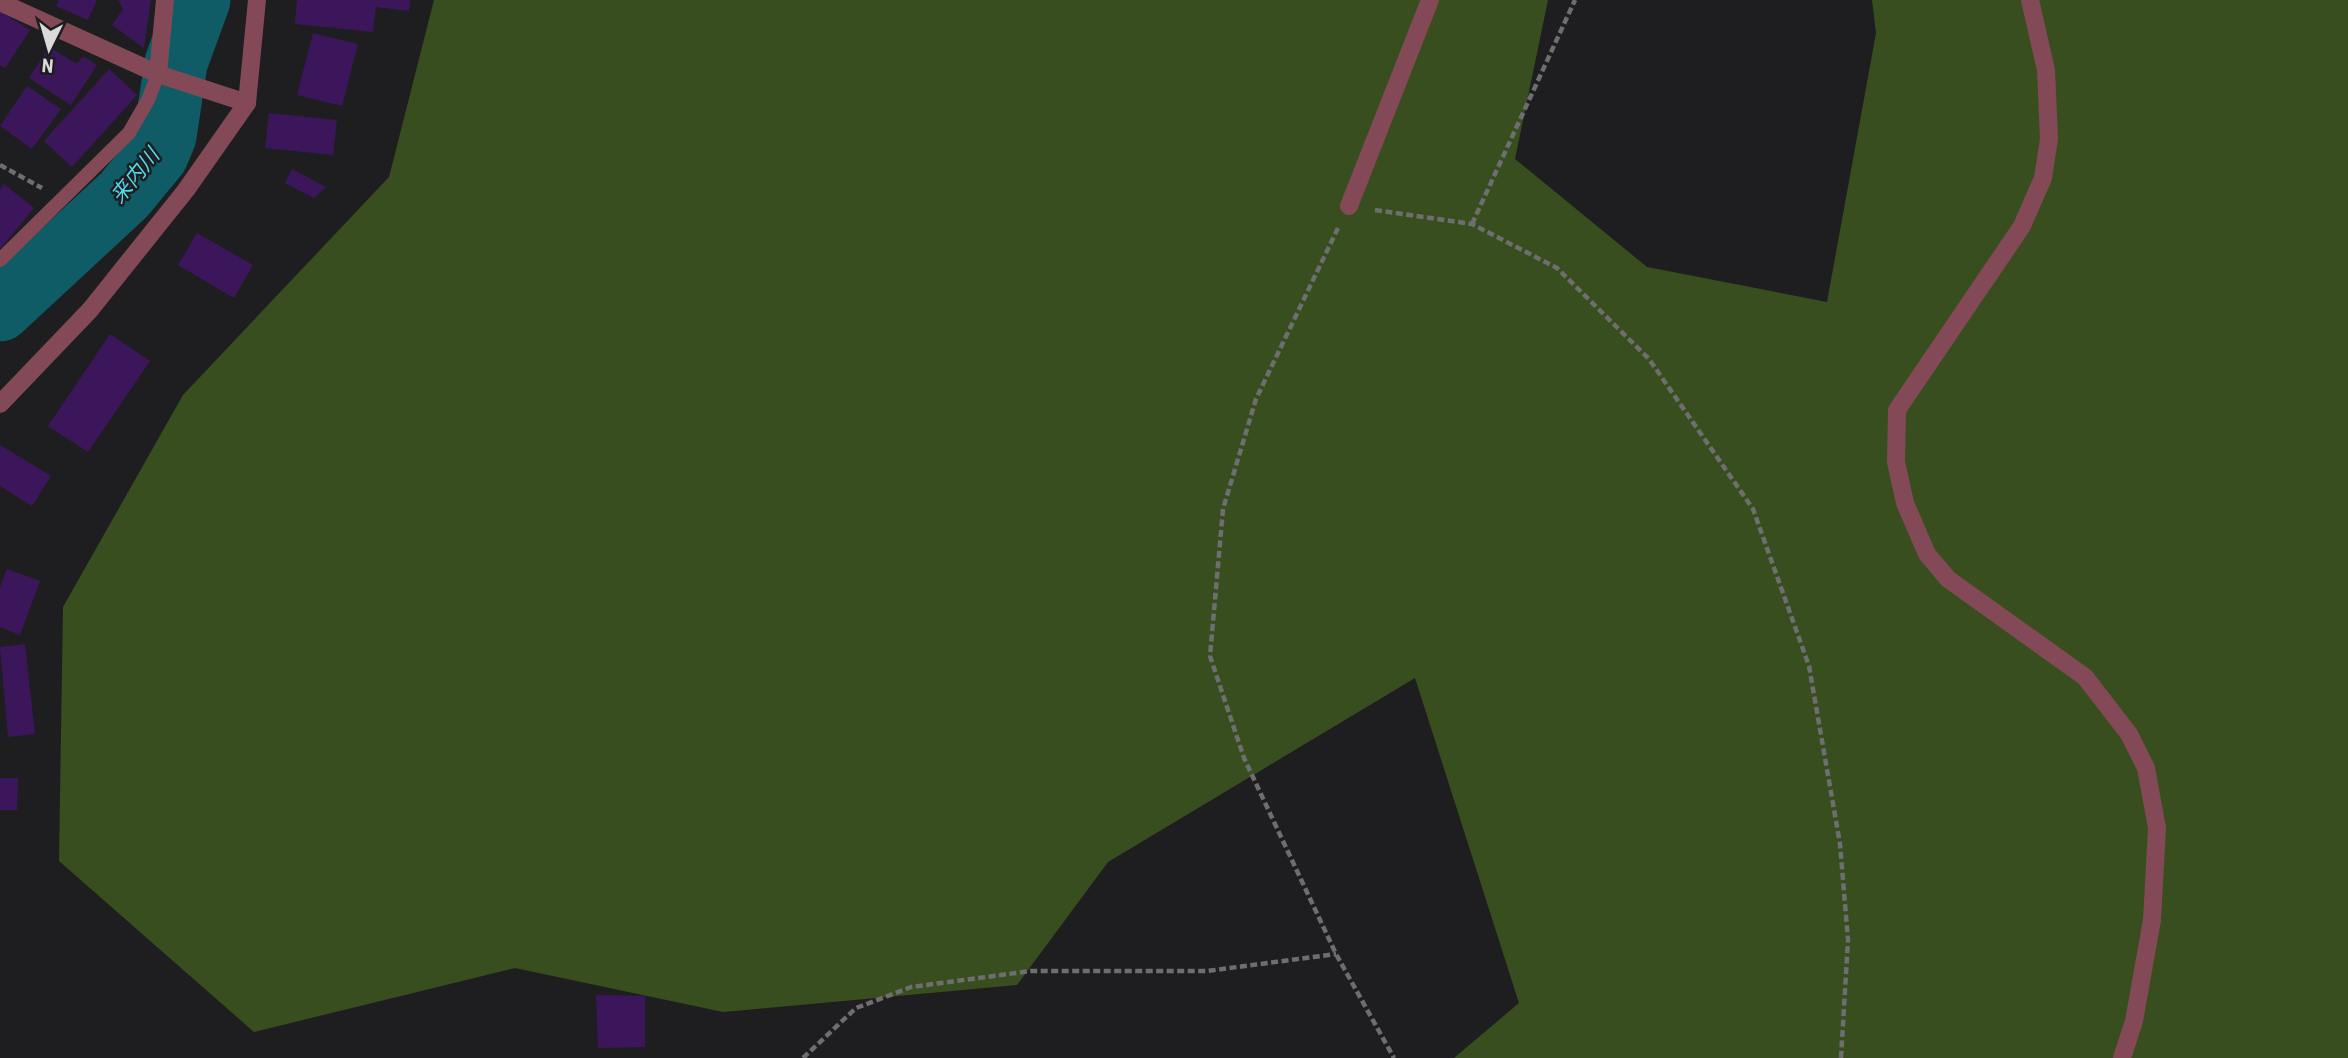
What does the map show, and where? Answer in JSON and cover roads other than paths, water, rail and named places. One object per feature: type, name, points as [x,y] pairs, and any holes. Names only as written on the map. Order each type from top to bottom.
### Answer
[{"type":"street","points":[[158,74],[164,0]]},
{"type":"street","points":[[0,404],[90,310],[186,190],[239,101],[257,0]]},
{"type":"street","points":[[1349,206],[1430,0]]},
{"type":"street","points":[[2030,0],[2046,70],[2049,139],[2043,178],[2022,226],[1897,410],[1896,462],[1905,503],[1927,554],[1948,579],[2085,677],[2129,734],[2146,768],[2157,828],[2152,920],[2134,1021],[2122,1058]]},
{"type":"street","points":[[0,2],[158,74],[239,101]]},
{"type":"lane","points":[[0,260],[129,133],[148,100],[158,74]]},
{"type":"waterway","name":"来内川","points":[[0,310],[124,195],[157,155],[165,136],[176,63],[199,0]]}]
